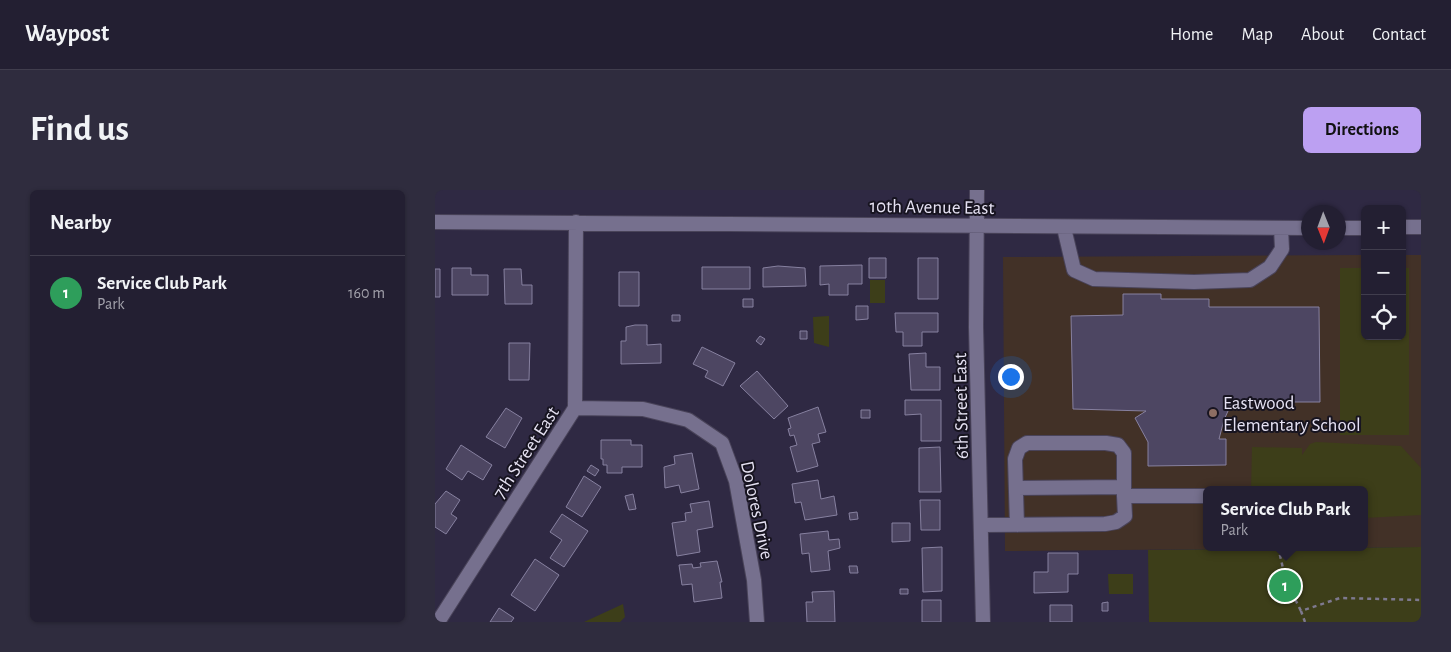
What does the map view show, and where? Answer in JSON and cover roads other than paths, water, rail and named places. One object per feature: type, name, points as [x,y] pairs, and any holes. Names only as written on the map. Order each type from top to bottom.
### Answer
[{"type":"street","name":"6th Street East","points":[[977,190],[976,326],[983,622]]},
{"type":"street","name":"10th Avenue East","points":[[435,222],[977,225],[1064,228],[1301,228]]},
{"type":"street","name":"7th Street East","points":[[439,622],[575,408],[576,222]]},
{"type":"street","points":[[1406,227],[1421,227]]},
{"type":"street","points":[[1064,228],[1074,270],[1094,279],[1195,282],[1250,280],[1270,267],[1282,249],[1281,228]]},
{"type":"street","points":[[1346,228],[1361,228]]},
{"type":"street","name":"Dolores Drive","points":[[575,408],[643,409],[688,420],[722,443],[736,482],[754,580],[757,622]]},
{"type":"street","points":[[981,525],[1017,525],[1105,524],[1116,522],[1125,516],[1124,453],[1118,446],[1106,443],[1027,443],[1019,448],[1015,459],[1017,525]]},
{"type":"street","points":[[1016,488],[1203,496]]},
{"type":"place","name":"Eastwood Elementary School","points":[[1213,413]]},
{"type":"place","name":"Service Club Park","points":[[1285,586]]}]
